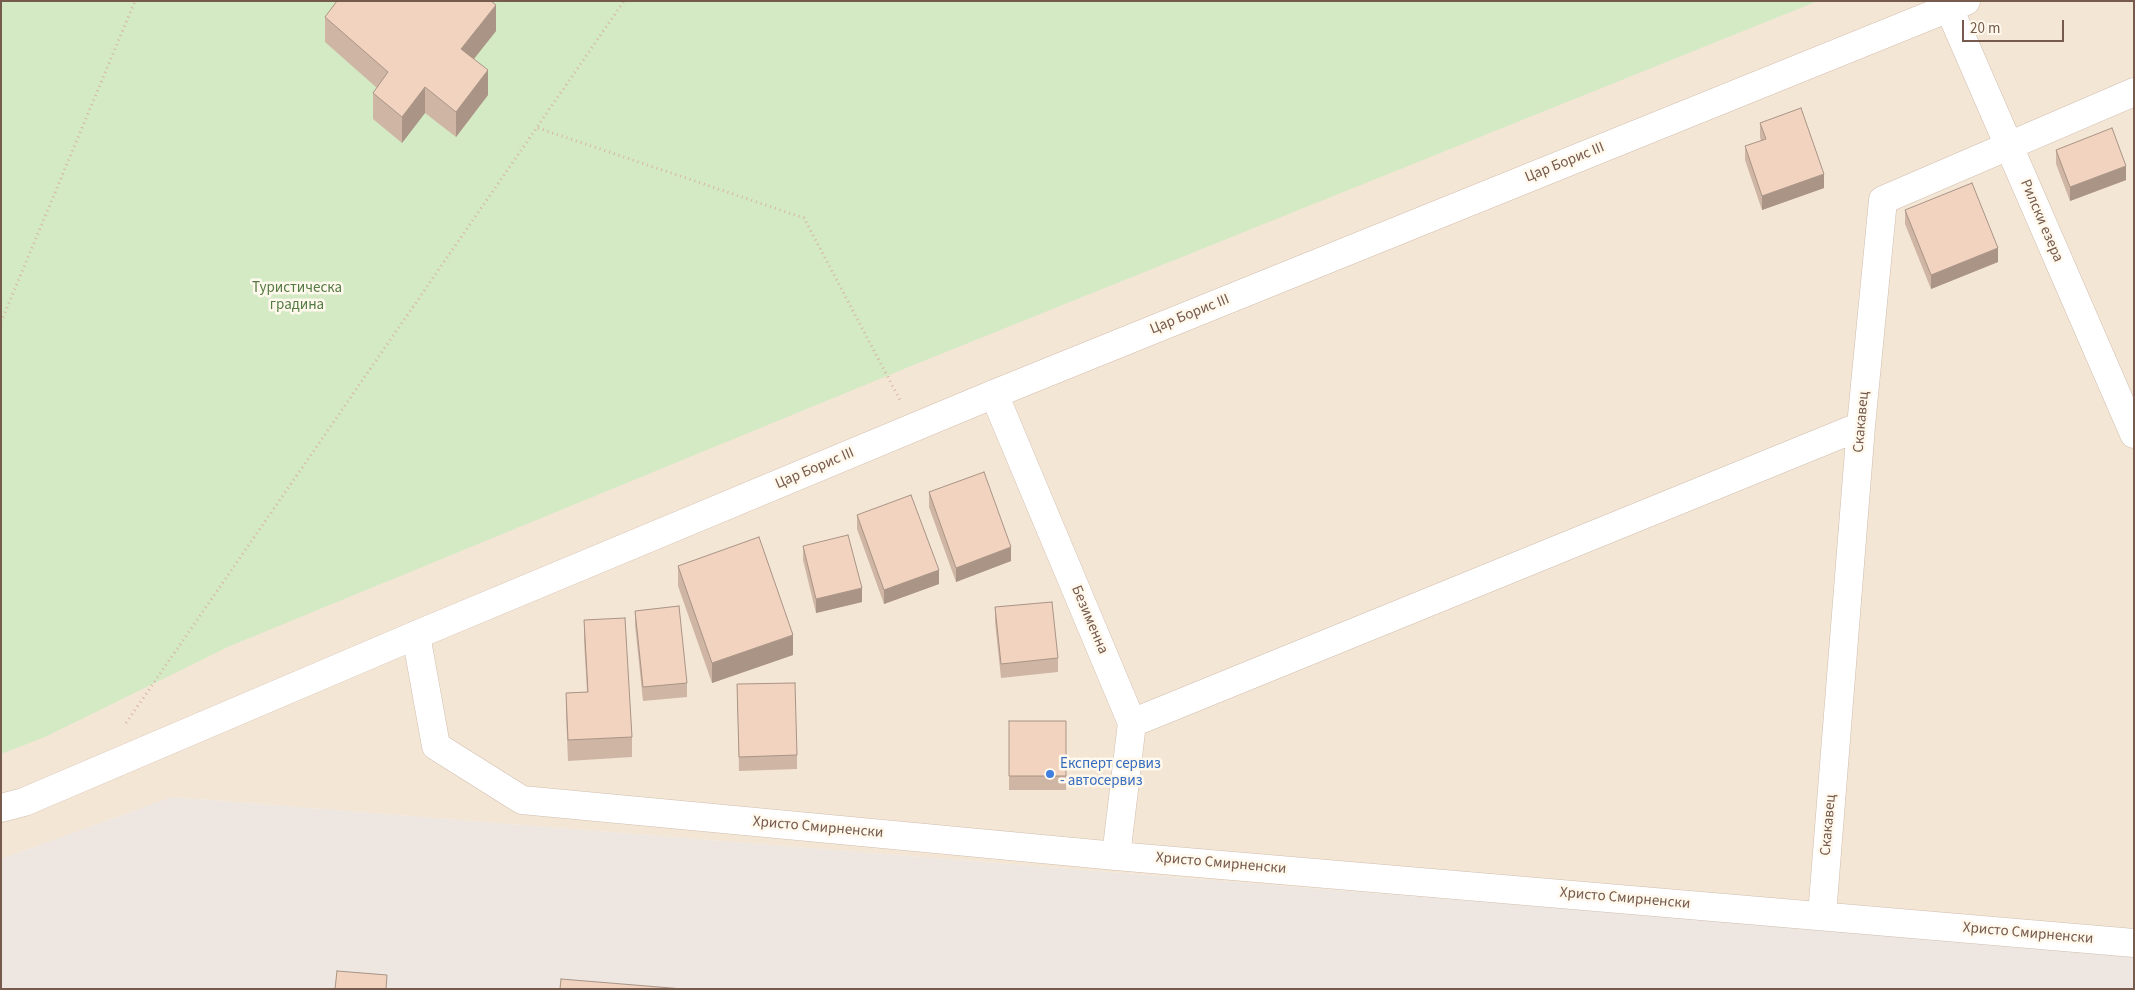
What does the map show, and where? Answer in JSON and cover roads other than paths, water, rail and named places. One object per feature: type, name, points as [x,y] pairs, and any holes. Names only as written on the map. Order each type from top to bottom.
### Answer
[{"type":"street","name":"Рилски езера","points":[[1957,5],[2009,147],[2134,434]]},
{"type":"street","name":"Цар Борис III","points":[[1,808],[24,802],[416,635],[994,394],[1957,5]]},
{"type":"street","name":"Скакавец","points":[[1822,915],[1861,426],[1883,200],[2134,92]]},
{"type":"street","name":"Безименна","points":[[994,394],[1132,723],[1116,856]]},
{"type":"street","points":[[1132,723],[1861,426]]},
{"type":"street","name":"Христо Смирненски","points":[[416,635],[436,746],[522,800],[1116,856],[2134,943]]},
{"type":"place","name":"Експерт сервиз - автосервиз","points":[[1050,774]]},
{"type":"park label","name":"Туристическа градина","points":[[297,298]]}]
